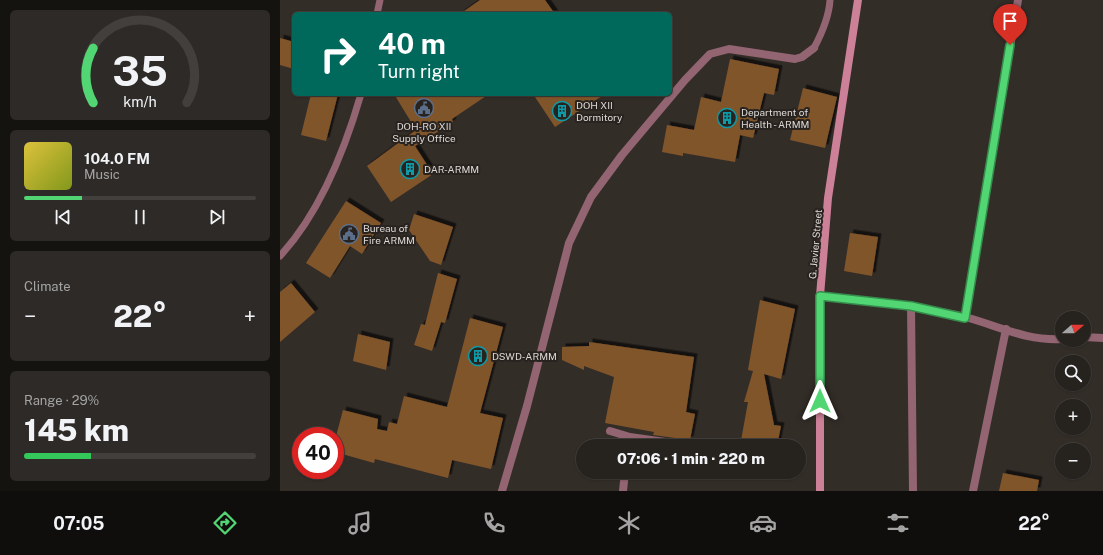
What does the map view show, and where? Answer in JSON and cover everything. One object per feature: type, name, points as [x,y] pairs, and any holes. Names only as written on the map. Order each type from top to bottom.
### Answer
[{"type":"street","name":"G. Javier Street","points":[[820,491],[820,296],[828,198],[858,0]]},
{"type":"street","points":[[965,318],[1018,0]]},
{"type":"street","points":[[672,95],[710,54],[729,49],[795,59],[802,57],[814,48]]},
{"type":"street","points":[[502,491],[527,406],[569,243],[591,197],[622,155],[672,96]]},
{"type":"street","points":[[820,296],[911,306],[1006,329],[1022,336],[1043,340],[1055,339]]},
{"type":"street","points":[[911,306],[913,491]]},
{"type":"street","points":[[973,491],[1006,329]]},
{"type":"street","points":[[1091,337],[1103,338]]},
{"type":"street","points":[[610,431],[630,437],[644,439]]},
{"type":"street","points":[[623,491],[624,479]]},
{"type":"lane","points":[[377,12],[380,0]]},
{"type":"lane","points":[[814,48],[821,35],[829,10],[830,0]]},
{"type":"lane","points":[[280,256],[289,247],[310,215],[329,179],[349,137],[360,96]]},
{"type":"building","points":[[480,0],[545,0],[554,12],[463,12]]},
{"type":"building","points":[[280,38],[292,41],[292,68],[280,65]]},
{"type":"building","points":[[730,59],[779,69],[774,95],[764,93],[753,138],[740,135],[735,162],[683,153],[683,156],[662,152],[667,125],[694,130],[701,97],[721,102]]},
{"type":"building","points":[[803,88],[837,97],[825,148],[790,140]]},
{"type":"building","points":[[311,96],[337,96],[326,141],[301,135]]},
{"type":"building","points":[[395,96],[486,96],[452,119],[453,122],[415,146],[433,174],[391,202],[367,166],[416,130]]},
{"type":"building","name":"DOH XII Dormitory","points":[[534,96],[602,96],[555,127]]},
{"type":"building","name":"Bureau of Fire ARMM","points":[[346,201],[381,223],[362,254],[350,246],[330,278],[306,263]]},
{"type":"building","points":[[414,214],[453,227],[441,265],[430,261],[409,230]]},
{"type":"building","points":[[850,233],[878,237],[872,276],[844,271]]},
{"type":"building","points":[[438,273],[457,279],[445,323],[441,322],[432,351],[414,345],[421,324],[425,325]]},
{"type":"building","points":[[291,283],[315,312],[280,342],[280,292]]},
{"type":"building","points":[[760,300],[795,309],[781,379],[764,374],[774,425],[781,426],[778,439],[741,439],[748,402],[744,402],[753,371],[748,370]]},
{"type":"building","points":[[470,318],[503,327],[480,413],[503,418],[491,469],[452,460],[448,478],[375,459],[374,463],[344,455],[344,427],[338,427],[343,410],[378,419],[377,429],[387,431],[389,422],[397,424],[404,396],[447,407]]},
{"type":"building","points":[[358,334],[390,342],[386,370],[353,361]]},
{"type":"building","points":[[589,342],[694,357],[686,412],[695,414],[690,439],[653,435],[654,432],[605,423],[614,377],[584,366],[584,370],[562,360],[562,347],[589,346]]},
{"type":"building","points":[[1003,473],[1039,480],[1037,491],[999,491]]},
{"type":"place","name":"DOH-RO XII Supply Office","points":[[424,108]]},
{"type":"place","name":"DOH XII Dormitory","points":[[562,111]]},
{"type":"place","name":"Department of Health - ARMM","points":[[727,118]]},
{"type":"place","name":"DAR-ARMM","points":[[410,169]]},
{"type":"place","name":"Bureau of Fire ARMM","points":[[349,234]]},
{"type":"place","name":"DSWD-ARMM","points":[[478,356]]},
{"type":"route","points":[[820,401],[820,296],[911,306],[965,318],[1010,45]]}]
